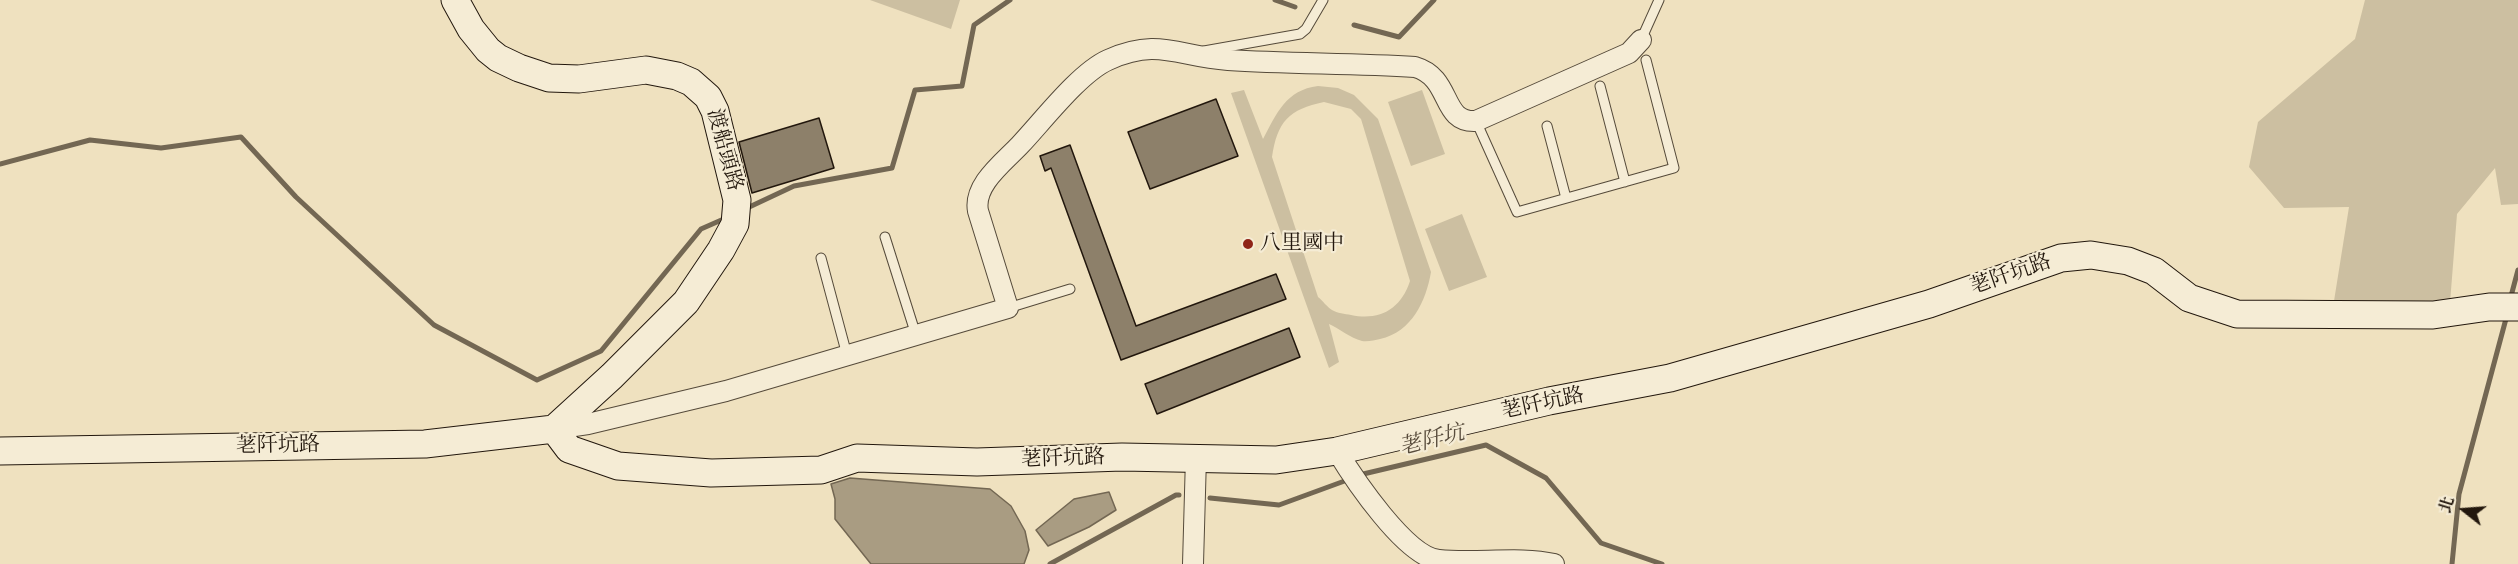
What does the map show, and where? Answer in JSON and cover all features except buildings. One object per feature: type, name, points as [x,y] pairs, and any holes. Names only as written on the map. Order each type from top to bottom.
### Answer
[{"type":"street","name":"渡船頭路","points":[[455,0],[471,29],[488,50],[498,58],[519,68],[549,78],[579,79],[646,70],[677,76],[691,82],[708,97],[715,111],[736,212],[721,250],[686,302],[612,376],[554,429]]},
{"type":"street","points":[[1008,308],[978,211],[976,202],[978,192],[1082,79],[1105,62],[1147,48],[1163,48],[1226,60],[1414,67],[1424,69],[1438,82],[1458,118],[1476,121],[1629,53],[1643,50]]},
{"type":"street","name":"荖阡坑路","points":[[554,429],[568,449],[618,466],[711,473],[821,470],[857,458],[977,462],[1196,457],[1276,460],[1342,459],[1549,401],[1691,373],[1929,304],[2061,258],[2091,255],[2128,261],[2154,272],[2189,298],[2237,314],[2433,315],[2508,308]]},
{"type":"street","name":"荖阡坑路","points":[[0,451],[426,444],[554,429],[588,424],[726,391],[1008,308]]},
{"type":"street","points":[[1193,564],[1196,457]]},
{"type":"street","points":[[1342,459],[1360,488],[1412,546],[1436,560],[1554,564]]},
{"type":"lane","points":[[1187,54],[1300,34],[1306,29],[1323,0]]},
{"type":"lane","points":[[1476,121],[1517,212],[1674,168],[1643,50],[1659,0]]},
{"type":"lane","points":[[1600,86],[1625,182]]},
{"type":"lane","points":[[1547,126],[1566,198]]},
{"type":"lane","points":[[885,237],[916,335]]},
{"type":"lane","points":[[821,258],[847,355]]},
{"type":"lane","points":[[1008,308],[1070,290]]},
{"type":"shaded area","points":[[870,0],[960,0],[951,29]]},
{"type":"shaded area","points":[[2365,0],[2518,0],[2518,204],[2501,205],[2495,168],[2457,214],[2450,303],[2334,301],[2349,207],[2284,208],[2249,167],[2258,122],[2355,39]]},
{"type":"shaded area","points":[[1318,86],[1338,88],[1354,95],[1378,119],[1431,272],[1429,283],[1416,314],[1401,330],[1380,339],[1362,341],[1329,324],[1339,362],[1329,368],[1231,93],[1244,90],[1263,139],[1284,104],[1298,92]],"holes":[[[1324,102],[1351,109],[1361,119],[1410,281],[1395,306],[1388,311],[1371,316],[1336,312],[1318,297],[1272,157],[1281,126],[1293,113]]]},
{"type":"shaded area","points":[[1422,90],[1445,154],[1411,166],[1388,102]]},
{"type":"shaded area","points":[[1462,214],[1487,277],[1449,291],[1425,229]]},
{"type":"shaded area","points":[[850,478],[990,489],[1011,506],[1025,531],[1029,550],[1024,564],[871,564],[835,519],[835,499],[831,484]]},
{"type":"shaded area","points":[[1109,492],[1116,510],[1089,527],[1048,546],[1036,530],[1074,499]]},
{"type":"waterway","points":[[745,209],[794,186],[892,168],[915,90],[962,86],[974,25],[1010,0]]},
{"type":"waterway","points":[[1275,0],[1295,7]]},
{"type":"waterway","points":[[1354,25],[1399,37],[1434,0]]},
{"type":"waterway","points":[[0,164],[90,140],[161,148],[241,137],[296,197],[434,325],[537,380],[601,351],[701,229],[726,218]]},
{"type":"waterway","points":[[2510,300],[2518,270]]},
{"type":"waterway","points":[[2452,564],[2459,494],[2507,315]]},
{"type":"waterway","name":"荖阡坑","points":[[1359,475],[1486,445],[1546,478],[1601,543],[1662,564]]},
{"type":"waterway","name":"荖阡坑","points":[[1210,498],[1279,505],[1350,479]]},
{"type":"waterway","name":"荖阡坑","points":[[1050,564],[1179,495]]},
{"type":"place","name":"八里國中","points":[[1248,244]]}]
